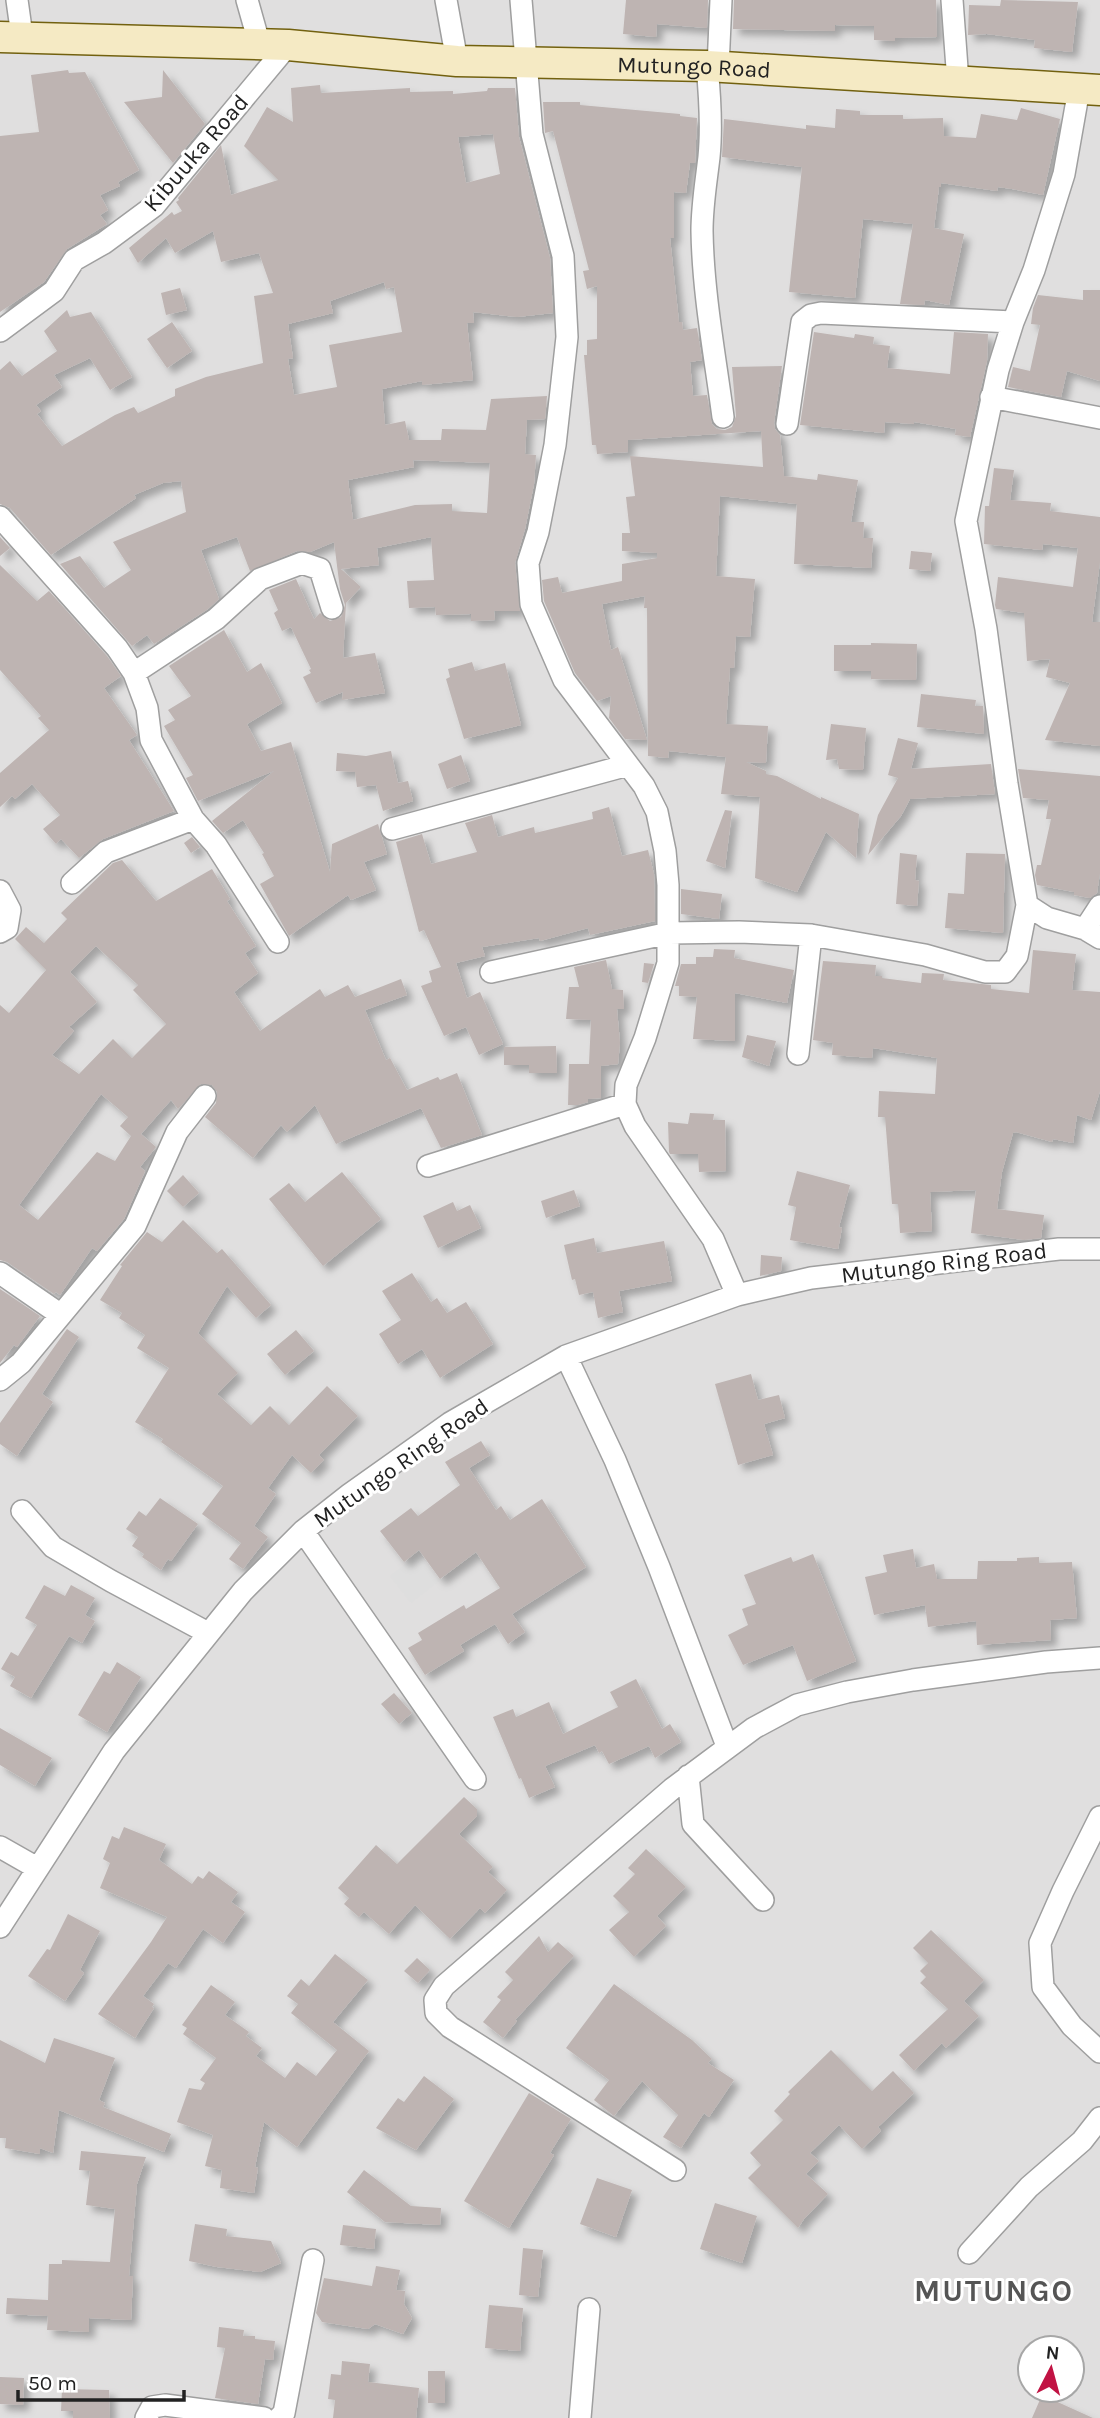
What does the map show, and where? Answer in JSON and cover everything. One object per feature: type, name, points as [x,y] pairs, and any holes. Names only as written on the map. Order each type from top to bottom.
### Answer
[{"type":"main road","name":"Mutungo Road","points":[[11,37],[274,45],[457,61],[713,67],[1090,89]]},
{"type":"street","points":[[11,37],[17,0]]},
{"type":"street","points":[[247,0],[274,45]]},
{"type":"street","points":[[446,0],[457,61]]},
{"type":"street","points":[[521,0],[532,134],[562,256],[567,337],[555,444],[538,531],[528,563],[531,604],[564,680],[643,786],[657,813],[665,850],[668,963],[645,1038],[626,1085],[625,1104],[635,1126],[713,1239],[737,1295]]},
{"type":"street","points":[[721,0],[713,67],[709,156],[702,198],[702,236],[723,417]]},
{"type":"street","points":[[952,0],[958,82]]},
{"type":"street","name":"Kibuuka Road","points":[[0,331],[54,291],[74,260],[104,243],[155,206],[274,45]]},
{"type":"street","points":[[491,972],[669,933],[811,935],[925,955],[985,972],[1005,972],[1017,956],[1027,905],[1007,785],[986,629],[966,521],[990,397],[1013,322],[1034,270],[1090,89]]},
{"type":"street","points":[[787,424],[802,322],[811,315],[821,313],[1013,322]]},
{"type":"street","points":[[990,397],[1100,418]]},
{"type":"street","points":[[0,517],[117,648],[134,673],[146,708],[151,740],[193,818],[216,845],[278,942]]},
{"type":"street","points":[[134,673],[216,619],[260,579],[302,563],[320,569],[332,608]]},
{"type":"street","points":[[392,829],[628,765]]},
{"type":"street","points":[[72,883],[106,852],[193,818]]},
{"type":"street","points":[[0,891],[10,910],[7,928],[0,932]]},
{"type":"street","points":[[1027,905],[1047,918],[1092,934],[1100,906]]},
{"type":"street","points":[[798,1054],[811,935]]},
{"type":"street","points":[[0,1380],[21,1363],[135,1226],[177,1132],[205,1096]]},
{"type":"street","points":[[428,1166],[625,1104]]},
{"type":"street","name":"Mutungo Ring Road","points":[[0,1927],[114,1751],[243,1591],[303,1531],[450,1423],[566,1356],[737,1295],[811,1278],[1059,1249],[1100,1249]]},
{"type":"street","points":[[0,1273],[61,1315]]},
{"type":"street","points":[[566,1356],[629,1496],[727,1746]]},
{"type":"street","points":[[22,1511],[53,1547],[208,1633]]},
{"type":"street","points":[[303,1531],[475,1779]]},
{"type":"street","points":[[675,2170],[450,2027],[436,2013],[435,2000],[444,1986],[626,1826],[688,1776],[754,1728],[797,1705],[847,1692],[967,1672],[1100,1658]]},
{"type":"street","points":[[688,1776],[693,1824],[763,1900]]},
{"type":"street","points":[[1100,1817],[1040,1943],[1043,1987],[1072,2026],[1100,2052]]},
{"type":"street","points":[[0,1847],[37,1868]]},
{"type":"street","points":[[969,2253],[1029,2187],[1082,2141],[1100,2118]]},
{"type":"street","points":[[279,2418],[284,2413],[313,2260]]},
{"type":"street","points":[[580,2418],[589,2309]]},
{"type":"street","points":[[146,2418],[152,2407],[165,2405],[264,2418]]},
{"type":"shaded area","points":[[0,0],[1100,0],[1100,2418],[0,2418]]},
{"type":"shaded area","points":[[418,1555],[439,1581],[411,1603],[390,1576]]},
{"type":"building","points":[[626,0],[708,0],[707,28],[657,24],[656,37],[623,34]]},
{"type":"building","points":[[734,0],[936,0],[937,37],[874,40],[874,26],[835,25],[835,31],[733,29]]},
{"type":"building","points":[[1001,0],[1078,2],[1072,52],[1034,48],[1035,40],[987,34],[968,35],[969,5],[1000,6]]},
{"type":"building","points":[[68,70],[69,73],[85,72],[139,170],[118,182],[120,186],[100,195],[108,210],[100,215],[107,224],[67,249],[44,282],[0,312],[0,136],[39,132],[31,75]]},
{"type":"building","points":[[163,70],[205,124],[173,163],[124,102],[162,97]]},
{"type":"building","points":[[320,85],[321,93],[410,88],[410,92],[453,91],[453,94],[487,91],[488,88],[515,88],[519,137],[550,258],[553,313],[517,317],[473,312],[474,323],[467,323],[473,380],[422,385],[422,381],[382,389],[385,425],[405,421],[409,440],[441,440],[442,429],[486,430],[491,399],[547,396],[545,419],[527,420],[525,454],[536,455],[534,484],[515,563],[520,611],[494,611],[495,620],[471,621],[471,614],[436,615],[435,607],[409,608],[407,581],[434,580],[431,537],[377,548],[379,565],[341,569],[361,587],[346,603],[343,658],[375,653],[385,693],[342,700],[343,692],[316,703],[303,677],[311,673],[311,669],[291,627],[282,631],[274,613],[278,610],[269,590],[296,579],[314,619],[320,613],[330,621],[341,617],[345,605],[340,589],[334,542],[310,552],[297,551],[250,571],[237,537],[201,550],[219,599],[154,644],[147,635],[132,646],[60,564],[80,556],[104,588],[131,570],[113,542],[186,512],[181,481],[163,483],[134,495],[136,498],[51,555],[10,508],[0,504],[0,370],[10,361],[22,376],[57,351],[44,331],[67,310],[70,317],[91,312],[132,377],[110,390],[90,358],[54,375],[62,387],[36,405],[41,411],[37,414],[62,446],[115,415],[134,407],[138,413],[175,396],[175,389],[206,377],[263,363],[254,296],[273,293],[259,253],[221,262],[213,231],[175,253],[166,238],[138,263],[129,248],[172,212],[174,215],[182,211],[176,202],[178,198],[221,145],[231,195],[278,180],[244,146],[267,107],[293,122],[291,88]],"holes":[[[493,134],[500,174],[466,183],[458,137]],[[384,282],[386,289],[394,287],[402,332],[329,345],[337,387],[294,395],[288,359],[293,358],[288,324],[333,313],[330,301]],[[413,460],[490,463],[487,513],[452,511],[452,504],[415,505],[353,520],[348,480],[414,467]]]},
{"type":"building","points":[[543,102],[580,102],[580,105],[697,118],[695,163],[690,163],[686,193],[674,192],[674,238],[670,238],[679,322],[682,322],[683,330],[697,328],[702,360],[690,362],[693,396],[707,395],[712,424],[717,429],[725,430],[732,427],[736,416],[732,367],[782,366],[774,423],[780,435],[784,476],[817,480],[818,474],[858,480],[851,522],[864,522],[863,538],[873,538],[871,568],[794,564],[797,504],[720,496],[716,576],[755,579],[750,637],[736,636],[734,668],[730,668],[726,724],[768,726],[766,763],[746,762],[766,771],[766,774],[777,776],[821,799],[859,814],[856,858],[826,832],[797,892],[755,878],[760,797],[721,794],[726,757],[669,751],[668,758],[648,756],[645,596],[602,604],[611,650],[618,647],[647,740],[625,739],[609,718],[611,696],[597,701],[575,673],[544,601],[542,580],[558,577],[562,593],[622,581],[622,564],[657,558],[657,553],[622,551],[622,533],[630,533],[626,497],[635,496],[630,456],[763,467],[761,431],[628,440],[628,452],[597,454],[596,445],[592,445],[584,355],[587,355],[587,340],[597,339],[597,286],[587,289],[583,271],[589,270],[553,131],[545,133]]},
{"type":"building","points":[[1021,108],[1060,119],[1043,195],[998,187],[997,191],[941,183],[934,228],[964,234],[949,305],[925,300],[924,305],[900,304],[913,224],[863,219],[855,298],[789,292],[802,167],[722,157],[724,119],[806,129],[806,125],[835,128],[836,109],[860,111],[860,115],[903,115],[903,119],[943,118],[944,136],[976,138],[981,114],[1017,120]]},
{"type":"building","points":[[180,288],[187,310],[166,315],[161,293]]},
{"type":"building","points":[[1083,290],[1100,290],[1100,381],[1067,371],[1061,397],[1008,387],[1013,367],[1030,371],[1040,325],[1031,324],[1038,295],[1083,300]]},
{"type":"building","points":[[172,322],[192,351],[167,368],[147,339]]},
{"type":"building","points":[[814,332],[854,338],[855,334],[874,337],[873,344],[890,346],[887,368],[950,374],[954,332],[988,334],[987,361],[970,437],[955,435],[956,429],[914,422],[885,422],[884,433],[800,425]]},
{"type":"building","points":[[994,468],[1014,470],[1010,500],[1051,503],[1050,511],[1100,517],[1100,562],[1092,622],[1100,622],[1100,746],[1045,740],[1070,683],[1046,677],[1050,659],[1027,661],[1024,613],[996,609],[995,605],[998,577],[1073,587],[1078,548],[1043,544],[1042,550],[984,544],[985,506],[989,506]]},
{"type":"building","points":[[0,537],[10,548],[0,556]]},
{"type":"building","points":[[911,551],[932,553],[930,571],[909,569]]},
{"type":"building","points":[[0,565],[37,601],[49,591],[107,656],[121,676],[104,688],[137,735],[129,740],[174,811],[103,839],[79,858],[61,839],[56,844],[43,829],[60,815],[32,784],[15,799],[12,796],[0,807],[0,773],[49,730],[38,718],[41,716],[0,670]]},
{"type":"building","points":[[224,630],[247,672],[261,663],[282,703],[247,724],[261,751],[291,742],[330,872],[332,844],[378,824],[387,854],[364,862],[376,890],[351,900],[348,895],[289,936],[260,884],[274,876],[262,854],[264,853],[243,820],[223,833],[212,821],[274,771],[198,801],[186,778],[193,775],[164,726],[175,720],[168,710],[191,696],[169,666]]},
{"type":"building","points":[[917,644],[916,680],[871,679],[871,671],[834,671],[834,645]]},
{"type":"building","points":[[472,662],[475,671],[505,663],[521,725],[464,739],[446,679],[450,677],[448,669]]},
{"type":"building","points":[[921,694],[976,700],[975,706],[983,706],[984,734],[917,727]]},
{"type":"building","points":[[831,724],[866,728],[863,770],[839,769],[837,759],[826,760]]},
{"type":"building","points":[[898,738],[918,743],[911,769],[991,764],[995,794],[910,799],[901,816],[868,855],[878,815],[898,778],[888,775]]},
{"type":"building","points":[[391,751],[398,783],[408,781],[413,801],[383,811],[376,785],[357,787],[355,772],[336,771],[337,753],[366,756]]},
{"type":"building","points":[[461,755],[470,781],[447,789],[438,764]]},
{"type":"building","points":[[1018,769],[1100,776],[1100,873],[1097,893],[1090,898],[1037,885],[1037,865],[1041,865],[1051,819],[1046,819],[1049,800],[1023,798]]},
{"type":"building","points":[[609,807],[622,856],[648,850],[654,874],[655,921],[590,935],[588,928],[540,941],[539,938],[482,947],[485,956],[456,963],[467,998],[480,992],[503,1044],[479,1055],[466,1027],[444,1036],[421,986],[432,982],[429,971],[441,967],[424,930],[419,932],[396,842],[422,834],[431,864],[477,852],[465,823],[492,815],[498,837],[534,827],[535,833],[593,819],[592,812]]},
{"type":"building","points":[[725,810],[732,811],[725,868],[706,861]]},
{"type":"building","points":[[192,837],[200,847],[191,853],[184,843]]},
{"type":"building","points":[[900,853],[917,855],[917,906],[896,904]]},
{"type":"building","points":[[966,853],[1005,854],[1003,933],[945,928],[948,893],[964,894]]},
{"type":"building","points":[[122,860],[156,901],[212,869],[230,899],[227,901],[256,946],[245,953],[258,973],[234,992],[260,1031],[320,989],[325,997],[348,985],[355,997],[401,979],[407,995],[365,1010],[386,1060],[390,1058],[407,1090],[438,1077],[440,1080],[457,1073],[482,1135],[441,1148],[421,1108],[336,1144],[315,1105],[287,1132],[281,1125],[253,1158],[205,1117],[216,1103],[217,1092],[212,1085],[201,1084],[178,1109],[171,1100],[141,1134],[156,1147],[140,1167],[145,1171],[124,1219],[97,1251],[92,1248],[60,1295],[56,1292],[54,1294],[0,1260],[0,1005],[9,1013],[46,970],[15,939],[26,927],[44,943],[67,919],[61,913],[113,863]],"holes":[[[96,946],[138,985],[133,990],[166,1024],[132,1058],[113,1039],[79,1074],[52,1055],[74,1031],[69,1027],[97,1002],[70,972]],[[101,1094],[128,1117],[120,1126],[131,1136],[115,1161],[97,1152],[38,1220],[19,1205]]]},
{"type":"building","points":[[681,889],[722,894],[719,919],[681,914]]},
{"type":"building","points":[[714,949],[735,950],[734,958],[794,970],[787,1003],[735,993],[735,1041],[693,1039],[697,997],[679,996],[679,986],[675,986],[681,964],[696,964],[696,957],[713,957]]},
{"type":"building","points":[[1033,950],[1076,954],[1072,990],[1100,992],[1100,1091],[1091,1120],[1077,1115],[1073,1143],[1053,1139],[1052,1142],[1013,1133],[1002,1172],[997,1209],[1044,1215],[1041,1238],[1024,1240],[971,1233],[976,1190],[930,1192],[932,1231],[900,1233],[898,1204],[892,1204],[885,1117],[878,1117],[879,1091],[935,1094],[937,1058],[873,1048],[872,1058],[832,1055],[833,1043],[813,1040],[823,961],[876,965],[875,976],[882,978],[921,983],[922,973],[944,974],[943,980],[991,985],[991,989],[1029,993]]},
{"type":"building","points":[[606,960],[612,989],[623,990],[624,1009],[617,1009],[620,1043],[618,1064],[601,1066],[601,1098],[568,1105],[569,1064],[589,1064],[591,1020],[566,1019],[569,987],[579,987],[574,967]]},
{"type":"building","points":[[644,963],[654,964],[648,983],[642,982]]},
{"type":"building","points":[[747,1035],[776,1041],[769,1066],[742,1057]]},
{"type":"building","points":[[556,1046],[557,1073],[529,1073],[529,1065],[504,1065],[504,1047]]},
{"type":"building","points":[[690,1113],[714,1114],[713,1120],[725,1120],[726,1171],[699,1172],[698,1154],[670,1154],[668,1122],[688,1124]]},
{"type":"building","points":[[797,1171],[850,1185],[839,1227],[842,1228],[838,1249],[790,1240],[796,1207],[788,1205]]},
{"type":"building","points":[[342,1172],[381,1219],[323,1266],[269,1199],[289,1183],[305,1202]]},
{"type":"building","points":[[183,1175],[199,1193],[183,1207],[167,1191]]},
{"type":"building","points":[[574,1190],[580,1206],[546,1218],[541,1201]]},
{"type":"building","points":[[453,1202],[457,1211],[470,1205],[481,1228],[438,1248],[423,1216]]},
{"type":"building","points":[[183,1220],[217,1253],[222,1249],[271,1305],[256,1318],[227,1286],[198,1333],[238,1373],[217,1394],[251,1425],[270,1406],[289,1425],[327,1386],[358,1416],[319,1455],[324,1460],[311,1473],[292,1455],[268,1488],[276,1494],[254,1526],[268,1537],[243,1569],[229,1559],[241,1543],[202,1514],[223,1486],[161,1442],[163,1439],[135,1422],[169,1368],[137,1348],[145,1335],[119,1318],[122,1313],[100,1300],[122,1266],[120,1265],[147,1232],[162,1242]]},
{"type":"building","points":[[594,1238],[597,1253],[664,1241],[672,1281],[619,1291],[623,1312],[598,1318],[593,1292],[579,1295],[575,1279],[572,1280],[564,1245]]},
{"type":"building","points":[[761,1255],[782,1257],[781,1271],[760,1276]]},
{"type":"building","points":[[412,1273],[431,1302],[437,1298],[447,1313],[466,1302],[493,1344],[440,1378],[422,1349],[398,1364],[379,1334],[401,1320],[382,1291]]},
{"type":"building","points":[[0,1289],[40,1316],[17,1347],[14,1345],[0,1363]]},
{"type":"building","points":[[67,1329],[79,1337],[42,1394],[53,1402],[17,1456],[0,1444],[0,1423]]},
{"type":"building","points":[[296,1330],[314,1351],[285,1375],[267,1354]]},
{"type":"building","points":[[751,1374],[758,1400],[779,1395],[785,1418],[764,1424],[773,1455],[738,1465],[715,1384]]},
{"type":"building","points":[[481,1441],[490,1455],[469,1468],[496,1510],[501,1506],[510,1520],[542,1499],[586,1567],[512,1614],[525,1632],[508,1644],[495,1624],[460,1645],[464,1651],[425,1675],[408,1648],[422,1640],[418,1633],[464,1605],[466,1609],[500,1588],[476,1552],[440,1579],[419,1550],[404,1562],[380,1531],[411,1508],[418,1516],[460,1485],[445,1462]]},
{"type":"building","points":[[160,1498],[198,1524],[171,1561],[168,1559],[161,1570],[132,1546],[138,1537],[126,1529],[139,1511],[146,1516]]},
{"type":"building","points":[[913,1549],[916,1568],[934,1564],[937,1579],[977,1579],[978,1561],[1017,1561],[1017,1558],[1039,1557],[1039,1563],[1072,1562],[1077,1618],[1050,1620],[1051,1640],[977,1645],[976,1621],[928,1627],[925,1605],[874,1615],[865,1577],[887,1572],[883,1555]]},
{"type":"building","points":[[813,1554],[856,1661],[807,1681],[793,1645],[743,1665],[728,1635],[748,1625],[742,1609],[756,1604],[744,1575],[791,1557],[793,1562]]},
{"type":"building","points":[[44,1585],[65,1596],[71,1585],[95,1598],[85,1615],[95,1621],[82,1643],[69,1636],[31,1698],[10,1686],[15,1677],[1,1669],[11,1652],[18,1656],[37,1625],[25,1618]]},
{"type":"building","points":[[117,1662],[141,1677],[107,1732],[78,1715],[104,1671],[110,1674]]},
{"type":"building","points":[[636,1679],[662,1729],[670,1724],[681,1742],[655,1758],[649,1746],[609,1764],[595,1745],[545,1766],[555,1787],[529,1798],[493,1717],[513,1709],[516,1717],[549,1702],[563,1734],[618,1707],[610,1692]]},
{"type":"building","points":[[394,1693],[412,1713],[399,1724],[381,1704]]},
{"type":"building","points":[[0,1728],[52,1758],[35,1786],[0,1765]]},
{"type":"building","points":[[464,1797],[477,1809],[477,1816],[459,1834],[493,1867],[488,1872],[507,1890],[485,1913],[480,1908],[450,1939],[415,1905],[389,1934],[364,1912],[359,1917],[344,1904],[349,1898],[338,1888],[376,1845],[397,1864]]},
{"type":"building","points":[[124,1827],[166,1844],[159,1860],[192,1884],[198,1876],[203,1879],[209,1871],[238,1892],[231,1902],[245,1912],[223,1943],[203,1929],[176,1968],[168,1963],[143,1996],[154,2004],[154,2008],[135,2038],[98,2014],[167,1917],[100,1888],[110,1863],[103,1859],[112,1836],[119,1839]]},
{"type":"building","points":[[646,1849],[686,1887],[657,1916],[666,1926],[634,1957],[609,1930],[629,1912],[613,1896],[635,1874],[628,1868]]},
{"type":"building","points":[[68,1914],[100,1931],[80,1970],[84,1973],[65,2001],[28,1976],[47,1949],[50,1950]]},
{"type":"building","points":[[931,1930],[984,1980],[964,2001],[979,2016],[946,2048],[942,2043],[914,2071],[899,2055],[948,2009],[920,1983],[926,1977],[920,1971],[928,1963],[913,1948]]},
{"type":"building","points":[[539,1936],[548,1952],[558,1942],[574,1956],[515,2020],[517,2021],[503,2038],[483,2022],[501,2000],[497,1997],[513,1980],[505,1972]]},
{"type":"building","points":[[335,1954],[368,1980],[333,2022],[369,2051],[297,2147],[264,2122],[255,2167],[258,2168],[254,2193],[220,2188],[222,2170],[205,2166],[213,2135],[177,2122],[189,2088],[201,2090],[205,2083],[200,2080],[216,2058],[183,2034],[187,2028],[182,2025],[211,1985],[235,2002],[225,2015],[249,2032],[246,2036],[262,2048],[256,2056],[285,2078],[297,2062],[316,2076],[337,2050],[291,2013],[298,2004],[287,1996],[301,1979],[309,1986]]},
{"type":"building","points":[[417,1958],[430,1970],[418,1983],[404,1971]]},
{"type":"building","points":[[614,1984],[692,2040],[712,2059],[708,2063],[734,2080],[709,2117],[704,2113],[681,2148],[663,2137],[678,2115],[642,2081],[614,2116],[594,2100],[609,2080],[566,2048]]},
{"type":"building","points":[[54,2038],[115,2058],[99,2100],[105,2103],[103,2107],[171,2134],[164,2152],[59,2110],[53,2153],[40,2148],[40,2154],[5,2148],[6,2138],[0,2138],[0,2040],[45,2063]]},
{"type":"building","points":[[831,2050],[872,2091],[893,2071],[914,2093],[878,2127],[881,2131],[862,2149],[839,2125],[810,2153],[819,2161],[806,2174],[828,2194],[798,2228],[748,2178],[761,2165],[750,2153],[783,2120],[774,2111],[790,2094],[788,2092]]},
{"type":"building","points":[[424,2076],[454,2099],[416,2150],[376,2128],[398,2098],[404,2102]]},
{"type":"building","points":[[529,2093],[571,2119],[550,2153],[554,2155],[509,2228],[464,2201]]},
{"type":"building","points":[[81,2151],[146,2157],[137,2184],[129,2276],[133,2276],[131,2320],[89,2318],[89,2332],[47,2330],[48,2316],[6,2314],[7,2298],[48,2300],[49,2264],[62,2264],[62,2260],[110,2262],[115,2209],[86,2205],[90,2171],[79,2170]]},
{"type":"building","points":[[364,2170],[411,2206],[441,2208],[440,2225],[385,2222],[347,2192]]},
{"type":"building","points":[[597,2178],[632,2190],[616,2237],[580,2224]]},
{"type":"building","points":[[715,2203],[757,2216],[742,2263],[700,2249]]},
{"type":"building","points":[[195,2224],[227,2229],[226,2236],[271,2241],[281,2263],[260,2272],[189,2261]]},
{"type":"building","points":[[343,2225],[376,2229],[374,2249],[340,2245]]},
{"type":"building","points":[[523,2248],[543,2250],[538,2297],[519,2295]]},
{"type":"building","points":[[376,2266],[400,2270],[396,2290],[405,2291],[404,2304],[412,2318],[403,2334],[375,2324],[368,2329],[322,2322],[316,2313],[324,2278],[372,2286]]},
{"type":"building","points":[[489,2305],[523,2308],[520,2351],[485,2348]]},
{"type":"building","points":[[219,2327],[244,2330],[243,2336],[275,2341],[273,2360],[265,2359],[258,2404],[215,2398],[225,2348],[217,2347]]},
{"type":"building","points":[[342,2361],[370,2364],[368,2382],[419,2388],[416,2418],[333,2418],[335,2400],[328,2399],[331,2374],[341,2375]]},
{"type":"building","points":[[428,2371],[445,2371],[445,2403],[428,2403]]},
{"type":"building","points":[[0,2377],[24,2378],[23,2405],[0,2404]]},
{"type":"building","points":[[62,2389],[109,2390],[110,2418],[73,2418],[73,2411],[61,2411]]},
{"type":"building","points":[[1038,2404],[1062,2404],[1093,2418],[1032,2418]]},
{"type":"district","name":"MUTUNGO","points":[[994,2291]]}]
